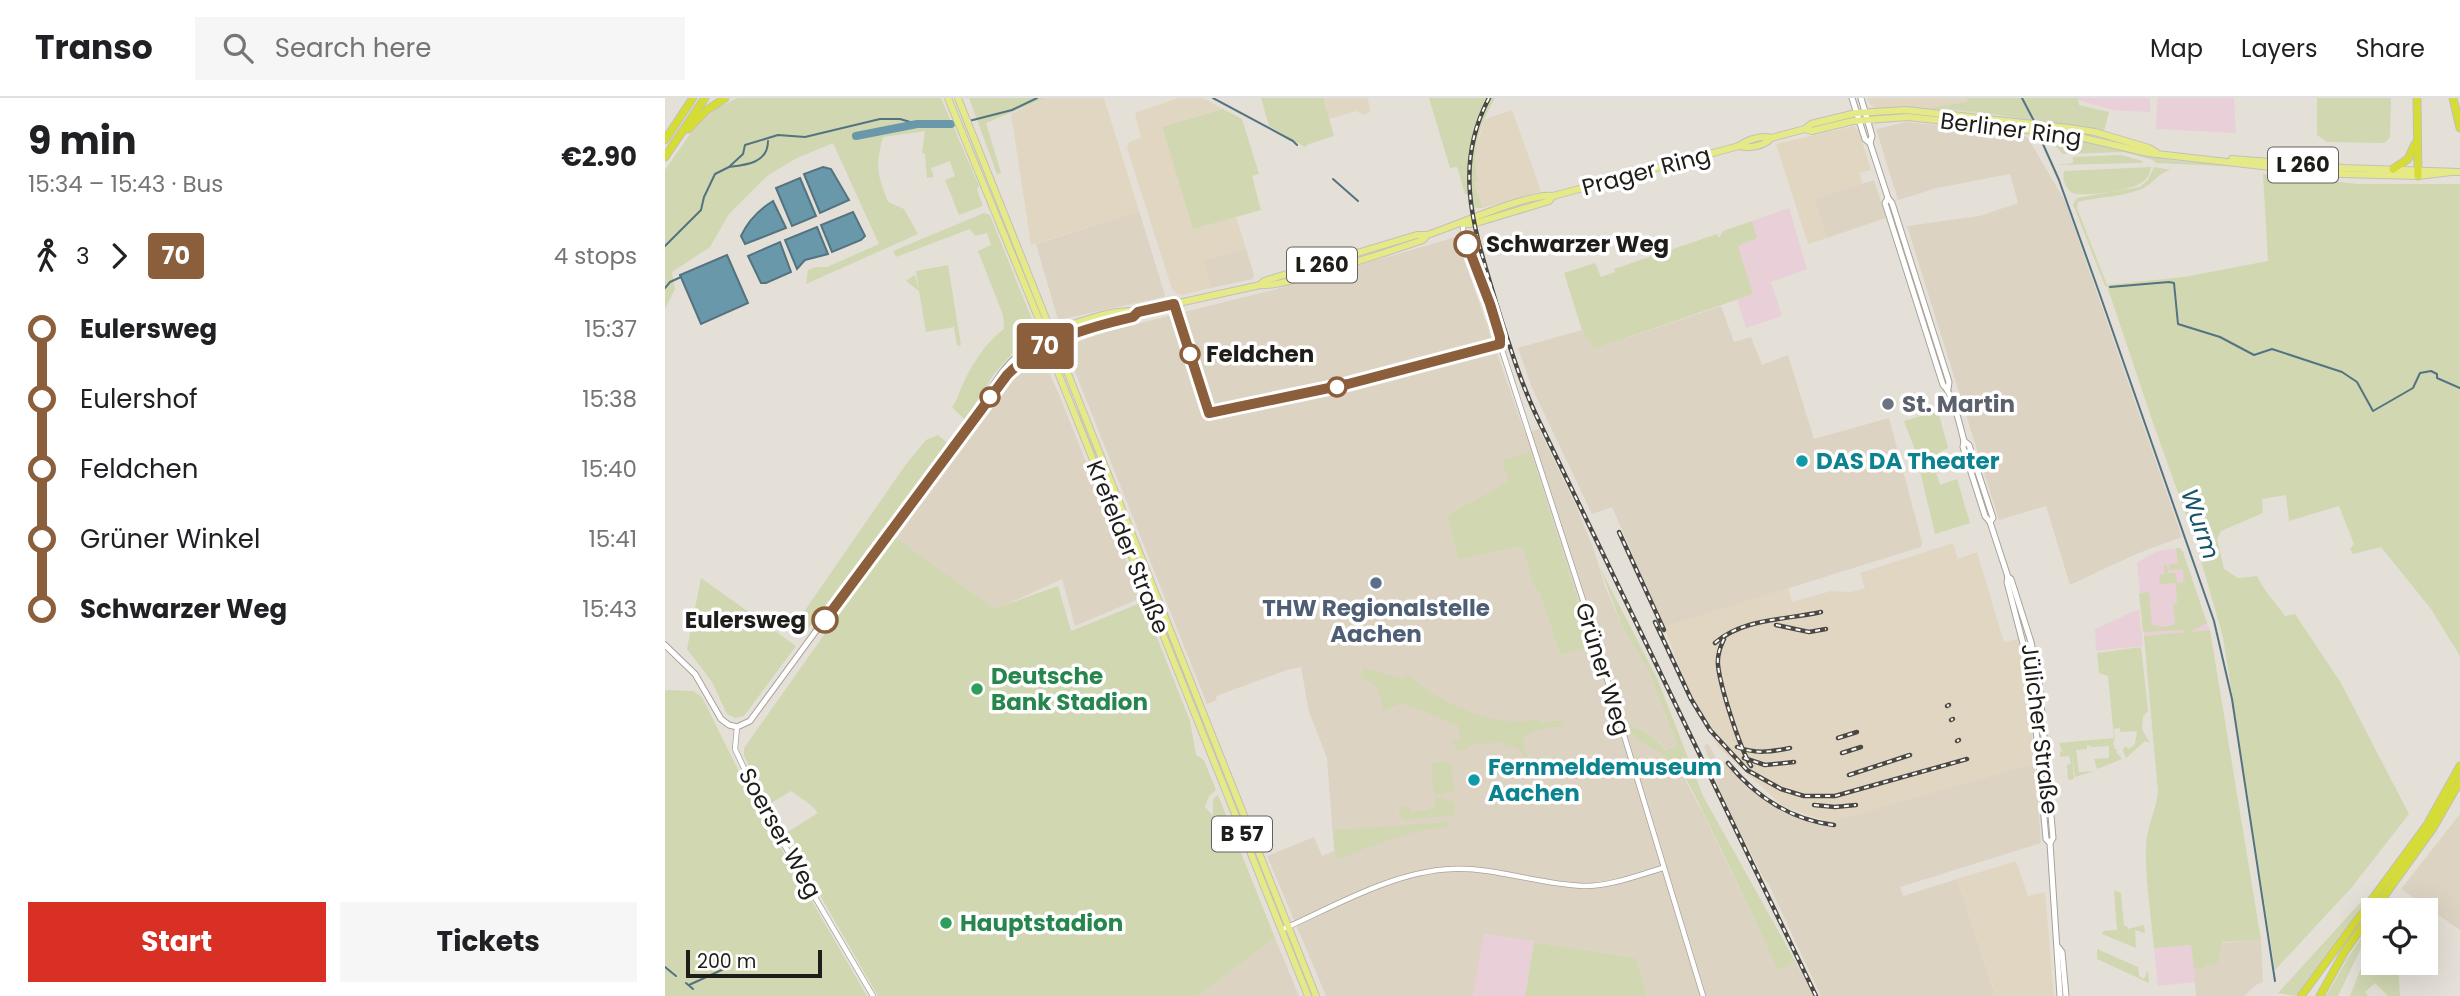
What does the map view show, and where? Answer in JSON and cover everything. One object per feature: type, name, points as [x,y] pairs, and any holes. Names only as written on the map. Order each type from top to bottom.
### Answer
[{"type":"highway","points":[[665,140],[693,98]]},
{"type":"highway","points":[[665,157],[705,98]]},
{"type":"highway","points":[[673,145],[707,110],[725,98]]},
{"type":"highway","points":[[2417,98],[2418,173]]},
{"type":"highway","points":[[2453,98],[2460,128]]},
{"type":"highway","points":[[2393,169],[2408,159],[2417,140]]},
{"type":"highway","points":[[2301,996],[2427,825],[2460,766]]},
{"type":"highway","points":[[2383,898],[2433,828],[2460,781]]},
{"type":"highway","points":[[2320,996],[2345,951],[2361,929]]},
{"type":"main road","name":"Krefelder Straße","points":[[948,98],[1284,929],[1316,996]]},
{"type":"main road","name":"Krefelder Straße","points":[[958,98],[1052,332],[1284,929],[1307,996]]},
{"type":"main road","name":"Jülicher Straße","points":[[1852,98],[1872,136],[1870,143],[1949,382],[1948,389],[1964,442],[1963,447],[2019,613],[2042,740],[2046,839],[2050,843],[2060,996]]},
{"type":"main road","name":"Jülicher Straße","points":[[1861,98],[1862,116]]},
{"type":"main road","name":"Berliner Ring","points":[[1862,116],[1906,110],[2043,124],[2095,132],[2150,148],[2158,153]]},
{"type":"main road","name":"Berliner Ring","points":[[1862,116],[1908,117],[2031,130],[2095,139],[2148,153],[2343,174],[2460,172]]},
{"type":"main road","name":"Prager Ring","points":[[1044,337],[1096,318],[1131,310],[1138,312],[1260,285],[1264,281],[1417,235],[1427,235],[1463,224],[1472,218],[1517,203],[1547,195],[1553,196],[1739,146],[1745,148],[1767,143],[1771,138],[1805,129],[1811,124],[1862,116]]},
{"type":"main road","name":"Berliner Ring","points":[[2214,159],[2250,159],[2418,173]]},
{"type":"main road","name":"Prager Ring","points":[[1055,341],[1076,332],[1133,317],[1138,312]]},
{"type":"main road","points":[[983,406],[1006,367],[1024,349],[1044,337]]},
{"type":"main road","points":[[665,645],[695,674],[721,719],[737,727],[748,723],[983,406],[1017,365],[1055,341]]},
{"type":"main road","name":"Jülicher Straße","points":[[2058,947],[2062,952],[2066,996]]},
{"type":"street","name":"Grüner Weg","points":[[1463,224],[1487,299],[1496,339],[1500,344],[1583,600],[1703,996]]},
{"type":"street","name":"Soerser Weg","points":[[737,727],[735,750],[763,809],[873,996]]},
{"type":"street","points":[[1284,929],[1380,887],[1409,876],[1436,870],[1482,871],[1588,886],[1610,883],[1663,868]]},
{"type":"shaded area","points":[[1046,98],[1104,98],[1139,211],[1031,245],[1011,114]]},
{"type":"shaded area","points":[[1178,98],[1203,98],[1223,109],[1162,127],[1193,228],[1236,217],[1246,248],[1203,261],[1211,288],[1182,295],[1172,289],[1127,148],[1129,142],[1141,138],[1135,113]]},
{"type":"shaded area","points":[[1323,98],[1368,98],[1370,112],[1363,115],[1356,111],[1329,119]]},
{"type":"shaded area","points":[[1867,98],[1975,98],[1979,113],[1908,107],[1875,108]]},
{"type":"shaded area","points":[[2078,98],[2150,98],[2150,112],[2113,110]]},
{"type":"shaded area","points":[[2157,98],[2234,98],[2236,133],[2156,129]]},
{"type":"shaded area","points":[[1512,110],[1541,191],[1483,208],[1474,181],[1474,155],[1485,119]]},
{"type":"shaded area","points":[[1906,122],[2019,133],[2028,138],[2065,201],[2182,537],[2136,554],[2070,585],[2046,506],[1999,520],[1907,226],[1979,216],[2018,203],[2010,174],[1937,188],[1898,200],[1876,129]]},
{"type":"shaded area","points":[[1854,126],[1859,131],[1871,170],[1860,173],[1862,184],[1814,199],[1827,238],[1808,244],[1776,144]]},
{"type":"shaded area","points":[[1874,180],[1886,218],[1827,238],[1814,199]]},
{"type":"shaded area","points":[[1789,208],[1807,269],[1771,282],[1782,316],[1746,328],[1737,300],[1753,294],[1738,246],[1757,238],[1752,221]]},
{"type":"shaded area","points":[[1139,211],[1164,297],[1058,320],[1036,244]]},
{"type":"shaded area","points":[[1456,237],[1525,433],[1539,429],[1576,506],[1622,626],[1647,668],[1677,745],[1663,750],[1659,742],[1646,732],[1635,728],[1629,733],[1660,751],[1673,761],[1681,772],[1778,969],[1795,961],[1814,996],[1647,996],[1636,958],[1485,934],[1473,996],[1326,996],[1267,856],[1314,837],[1322,856],[1334,851],[1327,758],[1309,712],[1301,667],[1216,696],[1217,700],[1207,704],[1072,364],[1073,344],[1104,332],[1273,290]],"holes":[[[1531,452],[1592,646],[1560,655],[1540,594],[1533,585],[1522,546],[1458,560],[1447,515],[1509,481]]]},
{"type":"shaded area","points":[[1246,248],[1253,279],[1211,288],[1203,261]]},
{"type":"shaded area","points":[[1721,306],[1734,342],[1751,337],[1762,365],[1788,355],[1814,439],[1889,418],[1922,542],[1921,547],[1664,627],[1612,507],[1592,514],[1532,388],[1518,348],[1582,330],[1594,349]]},
{"type":"shaded area","points":[[1039,356],[1042,357],[1058,392],[1141,598],[1075,626],[1062,579],[995,610],[894,536],[1011,380]]},
{"type":"shaded area","points":[[1953,543],[1958,559],[1977,552],[2004,642],[2018,639],[2035,763],[1829,822],[1784,807],[1718,747],[1693,702],[1664,627],[1788,588],[1792,602],[1831,591],[1851,592],[1865,588],[1860,573]]},
{"type":"shaded area","points":[[2180,548],[2210,630],[2144,636],[2137,563],[2157,551]]},
{"type":"shaded area","points":[[2139,609],[2143,646],[2096,651],[2095,629]]},
{"type":"shaded area","points":[[1708,743],[1718,762],[1725,762],[1743,782],[1770,804],[1821,824],[2035,763],[2041,843],[1900,887],[1903,896],[1957,879],[1995,994],[1821,996],[1768,883],[1723,799],[1704,746]]},
{"type":"shaded area","points":[[2460,814],[2460,930],[2438,915],[2438,898],[2414,898],[2401,889]]},
{"type":"shaded area","points":[[2016,861],[2028,896],[2045,892],[2054,996],[1987,996],[1995,993],[1957,879]]},
{"type":"shaded area","points":[[1484,934],[1534,942],[1525,996],[1473,996]]},
{"type":"shaded area","points":[[1275,938],[1299,996],[1198,996]]},
{"type":"shaded area","points":[[2261,940],[2263,982],[2244,996],[2196,996],[2191,945]]},
{"type":"shaded area","points":[[2191,945],[2195,982],[2158,986],[2154,948]]},
{"type":"green space","points":[[738,98],[941,98],[979,186],[977,189],[983,206],[959,215],[945,180],[955,176],[950,161],[931,168],[934,177],[927,178],[925,154],[922,153],[925,131],[883,137],[878,163],[884,192],[888,202],[904,209],[918,234],[806,284],[808,270],[827,267],[879,244],[833,143],[795,159],[767,176],[729,214],[710,247],[672,272],[675,289],[665,309],[665,170],[692,131],[718,107]]},
{"type":"green space","points":[[969,98],[1046,98],[986,123],[1001,173],[997,174]]},
{"type":"green space","points":[[1261,98],[1323,98],[1334,136],[1305,147],[1269,126]]},
{"type":"green space","points":[[1429,98],[1495,98],[1476,149],[1478,180],[1474,182],[1483,208],[1474,208],[1472,197],[1465,194],[1457,167],[1450,168]]},
{"type":"green space","points":[[1967,98],[2078,98],[2079,105],[2109,112],[2104,131],[1972,111],[1930,108],[1967,102]]},
{"type":"green space","points":[[2317,98],[2391,98],[2390,137],[2385,143],[2327,142],[2317,135]]},
{"type":"green space","points":[[1223,109],[1242,119],[1259,174],[1252,176],[1261,210],[1193,229],[1162,127]]},
{"type":"green space","points":[[2046,136],[2170,160],[2244,167],[2156,163],[2124,152],[2063,154]]},
{"type":"green space","points":[[2121,155],[2143,161],[2056,165],[2073,163],[2073,157]]},
{"type":"green space","points":[[2151,167],[2147,178],[2138,185],[2097,194],[2072,193],[2063,177],[2064,171]]},
{"type":"green space","points":[[2154,167],[2171,170],[2162,173],[2139,190],[2078,202],[2077,208],[2107,285],[2184,277],[2268,261],[2263,174],[2358,184],[2460,186],[2460,656],[2431,609],[2381,547],[2353,554],[2350,549],[2354,544],[2339,506],[2289,521],[2286,495],[2262,499],[2263,513],[2221,531],[2217,539],[2224,569],[2238,578],[2257,576],[2285,616],[2295,614],[2341,683],[2409,814],[2352,887],[2275,970],[2223,637],[2196,543],[2107,286],[2073,204],[2077,198],[2140,187],[2148,180]]},
{"type":"green space","points":[[984,213],[990,215],[1033,322],[1015,330],[1019,346],[994,374],[965,420],[952,407],[976,360],[992,339],[1004,329],[1003,315],[978,251],[991,245],[987,233],[975,236],[970,229],[896,257],[893,251]]},
{"type":"green space","points":[[1752,221],[1757,238],[1738,246],[1753,294],[1594,349],[1582,330],[1564,273],[1595,263],[1601,277],[1615,272],[1614,269],[1717,234],[1719,238],[1723,231]]},
{"type":"green space","points":[[948,265],[961,345],[957,346],[954,327],[926,332],[919,291],[906,281],[915,275],[919,290],[916,271]]},
{"type":"green space","points":[[1054,353],[1082,417],[1204,723],[1202,724],[1052,354]]},
{"type":"green space","points":[[1938,411],[1948,448],[1941,451],[1942,455],[1933,458],[1933,462],[1940,485],[1957,479],[1970,523],[1935,534],[1915,450],[1904,421]]},
{"type":"green space","points":[[938,435],[947,443],[801,638],[794,631],[797,622],[904,467],[926,440]]},
{"type":"green space","points":[[1531,452],[1592,646],[1560,655],[1540,594],[1533,585],[1522,546],[1458,560],[1447,515],[1509,481],[1502,461]]},
{"type":"green space","points":[[894,536],[994,609],[1058,586],[1071,631],[1143,602],[1190,721],[1196,755],[1204,760],[1216,790],[1209,796],[1205,807],[1213,816],[1213,799],[1218,795],[1275,938],[1198,996],[878,996],[787,838],[786,833],[818,813],[791,791],[766,806],[744,755],[744,748]]},
{"type":"green space","points":[[2176,548],[2183,552],[2207,623],[2190,632],[2210,630],[2261,940],[2222,942],[2217,964],[2206,965],[2203,969],[2195,968],[2191,945],[2154,948],[2146,871],[2147,838],[2158,792],[2144,636],[2187,632],[2143,632],[2139,594],[2149,592],[2152,625],[2166,627],[2175,624],[2173,604],[2177,603],[2176,583],[2160,584],[2159,575],[2164,574],[2164,565],[2167,565],[2168,573],[2176,573],[2177,583],[2184,582],[2183,569],[2169,570],[2169,565],[2178,563]]},
{"type":"green space","points":[[1600,568],[1657,678],[1703,796],[1795,961],[1778,970],[1682,773],[1668,758],[1635,737],[1626,726],[1648,734],[1664,750],[1677,745],[1647,668],[1622,626]]},
{"type":"green space","points":[[701,578],[796,646],[744,716],[735,718],[727,714],[712,682],[687,649]]},
{"type":"green space","points":[[2141,647],[2148,711],[2143,716],[2142,729],[2150,743],[2145,741],[2126,758],[2123,750],[2125,746],[2129,749],[2135,744],[2137,731],[2120,732],[2120,728],[2114,729],[2115,739],[2112,740],[2115,740],[2113,743],[2118,750],[2116,752],[2122,759],[2097,769],[2094,759],[2109,758],[2109,746],[2087,745],[2087,749],[2076,750],[2079,772],[2094,771],[2075,777],[2072,753],[2074,779],[2068,780],[2067,765],[2071,764],[2069,756],[2060,757],[2062,751],[2059,743],[2114,738],[2108,676],[2099,673],[2097,653]]},
{"type":"green space","points":[[1363,668],[1404,679],[1406,675],[1440,698],[1481,716],[1510,721],[1538,719],[1541,723],[1564,720],[1564,726],[1541,729],[1526,736],[1522,740],[1527,757],[1524,758],[1520,750],[1506,747],[1505,742],[1468,745],[1468,749],[1458,750],[1451,741],[1460,739],[1458,723],[1451,723],[1402,703],[1383,711],[1375,686],[1360,678]]},
{"type":"green space","points":[[665,690],[693,691],[702,697],[754,802],[867,996],[665,996]]},
{"type":"green space","points":[[1451,762],[1454,792],[1434,795],[1431,763]]},
{"type":"green space","points":[[1435,798],[1455,801],[1455,815],[1405,820],[1400,816],[1399,807],[1409,806],[1410,812],[1430,810],[1435,807]]},
{"type":"green space","points":[[1448,822],[1449,827],[1405,835],[1336,860],[1334,830]]},
{"type":"green space","points":[[2114,890],[2121,893],[2124,926],[2128,929],[2144,925],[2145,933],[2135,930],[2136,948],[2102,934],[2103,931],[2117,930]]},
{"type":"green space","points":[[2360,903],[2361,906],[2295,996],[2278,993]]},
{"type":"green space","points":[[2361,938],[2361,948],[2338,996],[2326,996]]},
{"type":"green space","points":[[1534,942],[1636,958],[1647,996],[1525,996]]},
{"type":"green space","points":[[2097,949],[2138,967],[2139,976],[2144,979],[2148,970],[2149,983],[2097,959]]},
{"type":"green space","points":[[2361,968],[2361,975],[2399,975],[2400,996],[2388,996],[2375,983],[2365,992],[2368,996],[2350,996]]},
{"type":"water","points":[[823,167],[831,169],[849,200],[820,213],[804,174]]},
{"type":"water","points":[[800,178],[816,216],[792,226],[776,188]]},
{"type":"water","points":[[773,201],[786,228],[745,244],[741,236],[747,225]]},
{"type":"water","points":[[853,212],[865,236],[832,252],[821,225]]},
{"type":"water","points":[[817,227],[828,254],[805,260],[797,269],[785,240]]},
{"type":"water","points":[[780,242],[791,272],[761,283],[748,256]]},
{"type":"water","points":[[727,255],[748,303],[701,324],[680,275]]},
{"type":"waterway","name":"Wurm","points":[[969,121],[1012,110],[1037,98]]},
{"type":"waterway","points":[[1213,98],[1297,145]]},
{"type":"waterway","name":"Wurm","points":[[2022,98],[2034,121]]},
{"type":"waterway","name":"Wurm","points":[[665,246],[701,210],[715,174],[729,167],[743,154],[745,145],[778,135],[805,137],[880,119],[900,119],[917,124]]},
{"type":"waterway","name":"Wurm","points":[[856,136],[917,124],[951,124]]},
{"type":"waterway","name":"Wurm","points":[[2038,133],[2059,180],[2214,621],[2232,699],[2275,981]]},
{"type":"waterway","name":"Wurm","points":[[729,167],[755,162],[764,154],[768,141]]},
{"type":"waterway","points":[[1333,179],[1358,201]]},
{"type":"waterway","points":[[665,288],[670,282],[681,277]]},
{"type":"waterway","points":[[2110,287],[2174,283],[2178,324],[2220,337],[2254,355],[2272,349],[2342,372],[2357,382],[2373,411],[2413,388],[2420,373],[2431,371],[2437,374],[2437,378],[2460,388]]},
{"type":"waterway","points":[[665,967],[676,976]]},
{"type":"waterway","points":[[689,985],[726,968]]},
{"type":"waterway","points":[[686,983],[693,989]]},
{"type":"railway","points":[[1489,98],[1471,151],[1471,202],[1482,253],[1520,376],[1537,417],[1816,996]]},
{"type":"railway","points":[[1619,532],[1664,630]]},
{"type":"railway","points":[[1715,643],[1752,624],[1821,612]]},
{"type":"railway","points":[[1655,622],[1691,699],[1710,730],[1747,770],[1781,789],[1804,796],[1835,796],[1967,759]]},
{"type":"railway","points":[[1776,625],[1809,632],[1826,629]]},
{"type":"railway","points":[[1724,639],[1718,658],[1720,675],[1736,732],[1751,766]]},
{"type":"railway","points":[[1838,738],[1857,732]]},
{"type":"railway","points":[[1737,747],[1763,752],[1790,748]]},
{"type":"railway","points":[[1842,753],[1861,747]]},
{"type":"railway","points":[[1849,775],[1910,755]]},
{"type":"railway","points":[[1744,758],[1765,765],[1794,762]]},
{"type":"railway","points":[[1728,763],[1750,786],[1775,804],[1803,818],[1834,825]]},
{"type":"railway","points":[[1814,805],[1856,805]]},
{"type":"bus line","name":"70","points":[[825,620],[1007,375],[1038,350],[1076,332],[1133,317],[1138,312],[1174,304],[1209,413],[1348,384],[1500,344],[1490,304],[1467,244]]},
{"type":"place","name":"Schwarzer Weg","points":[[1467,244]]},
{"type":"place","name":"Feldchen","points":[[1190,354]]},
{"type":"place","name":"St. Martin","points":[[1888,404]]},
{"type":"place","name":"DAS DA Theater","points":[[1802,461]]},
{"type":"place","name":"THW Regionalstelle Aachen","points":[[1376,583]]},
{"type":"place","name":"Eulersweg","points":[[825,620]]},
{"type":"place","name":"Deutsche Bank Stadion","points":[[977,689]]},
{"type":"place","name":"Fernmeldemuseum Aachen","points":[[1474,780]]},
{"type":"place","name":"Hauptstadion","points":[[946,923]]}]
